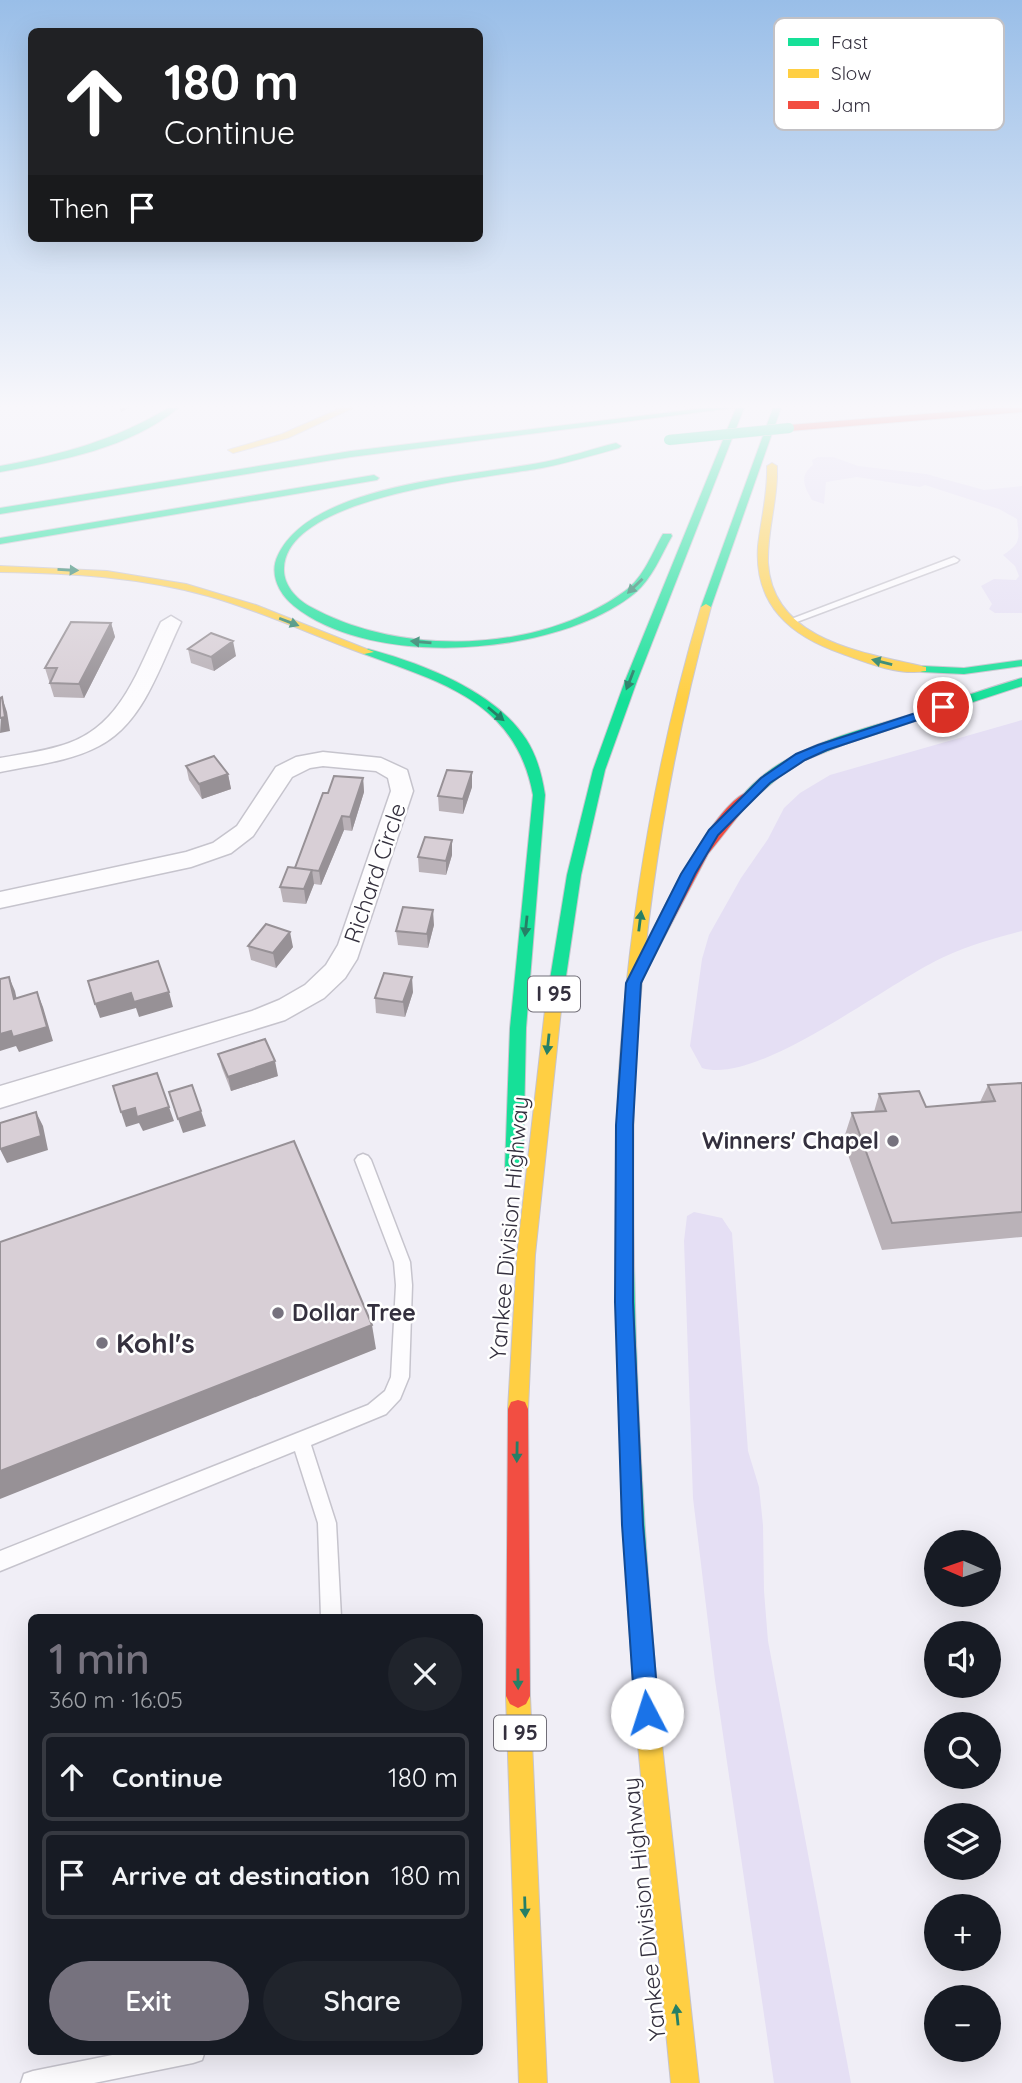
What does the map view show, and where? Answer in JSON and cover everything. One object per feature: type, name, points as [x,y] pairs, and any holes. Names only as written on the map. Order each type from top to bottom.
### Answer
[{"type":"main road","points":[[0,511],[35,505]]},
{"type":"main road","points":[[0,541],[210,505]]},
{"type":"main road","points":[[350,505],[310,523],[286,545],[278,563],[281,582],[293,600],[316,616],[345,629],[386,639],[451,644],[500,640],[546,631],[595,613],[629,593],[649,571],[665,538],[694,505]]},
{"type":"main road","name":"Yankee Division Highway","points":[[533,2083],[517,1634],[518,1384],[533,1189],[549,1035],[567,906],[593,793],[621,706],[700,505]]},
{"type":"main road","name":"Yankee Division Highway","points":[[685,2083],[657,1819],[633,1525],[626,1394],[624,1185],[633,983],[646,866],[674,726],[714,583],[742,505]]},
{"type":"main road","points":[[769,505],[765,579],[772,599],[791,621],[809,634],[841,649],[904,667],[978,671],[1022,663]]},
{"type":"main road","points":[[0,569],[108,574],[212,594],[444,682],[487,706],[507,723],[529,752],[539,795],[518,1000],[513,1103],[514,1186]]},
{"type":"main road","points":[[633,983],[688,874],[713,833],[774,774],[822,747],[1022,682]]},
{"type":"main road","points":[[514,1213],[518,1384]]},
{"type":"main road","points":[[657,1819],[695,2017]]},
{"type":"street","points":[[0,765],[67,751],[108,731],[126,711],[171,622]]},
{"type":"street","name":"Richard Circle","points":[[0,900],[198,858],[222,848],[245,831],[284,772],[304,762],[323,759],[376,764],[393,770],[402,781],[402,791],[351,945],[342,963],[323,985],[295,1005],[269,1015],[0,1097]]},
{"type":"lane","points":[[791,621],[954,560]]},
{"type":"lane","points":[[0,1561],[382,1406],[395,1394],[400,1377],[404,1285],[402,1262],[363,1160]]},
{"type":"lane","points":[[301,1440],[327,1523],[331,1614]]},
{"type":"lane","points":[[33,2083],[173,2055]]},
{"type":"shaded area","points":[[987,505],[1022,505],[1022,613],[995,613],[989,609],[992,604],[981,586],[994,579],[1016,580],[1019,576],[1015,566],[1003,555],[1018,540],[1017,519]]},
{"type":"shaded area","points":[[1022,720],[1022,931],[946,956],[824,1028],[756,1062],[727,1069],[702,1068],[690,1046],[702,959],[709,935],[784,808],[800,793],[830,775]]},
{"type":"shaded area","points":[[694,1212],[722,1218],[732,1233],[748,1451],[759,1487],[763,1525],[768,1641],[851,2083],[774,2083],[715,1680],[693,1498],[684,1241],[687,1216]]},
{"type":"building","points":[[71,622],[111,623],[79,684],[50,683],[57,668],[45,668]]},
{"type":"building","points":[[211,633],[233,641],[211,657],[188,649]]},
{"type":"building","points":[[2,697],[5,717],[0,718],[0,698]]},
{"type":"building","points":[[214,756],[228,774],[199,784],[186,766]]},
{"type":"building","points":[[447,770],[472,772],[463,799],[438,796]]},
{"type":"building","points":[[334,776],[363,778],[350,817],[342,816],[319,871],[295,868],[323,793],[328,793]]},
{"type":"building","points":[[425,837],[452,840],[446,861],[418,857]]},
{"type":"building","points":[[288,867],[312,870],[304,889],[280,887]]},
{"type":"building","points":[[403,907],[433,910],[427,934],[396,931]]},
{"type":"building","points":[[266,924],[290,932],[273,953],[248,946]]},
{"type":"building","points":[[158,961],[169,992],[134,1002],[131,993],[95,1004],[88,981]]},
{"type":"building","points":[[384,973],[412,977],[403,1002],[375,998]]},
{"type":"building","points":[[9,977],[14,999],[37,992],[47,1027],[13,1037],[11,1031],[0,1034],[0,979]]},
{"type":"building","points":[[265,1039],[275,1061],[228,1077],[218,1054]]},
{"type":"building","points":[[157,1073],[169,1107],[137,1117],[135,1108],[121,1112],[113,1086]]},
{"type":"building","points":[[1022,1083],[1022,1212],[892,1223],[852,1113],[886,1111],[879,1094],[919,1091],[926,1107],[995,1101],[988,1085]]},
{"type":"building","points":[[192,1085],[201,1111],[178,1119],[169,1092]]},
{"type":"building","points":[[36,1112],[41,1136],[0,1149],[0,1123]]},
{"type":"building","points":[[294,1141],[372,1325],[0,1471],[0,1242]]},
{"type":"traffic: fast","points":[[0,511],[36,505]]},
{"type":"traffic: fast","points":[[0,541],[212,505]]},
{"type":"traffic: fast","points":[[349,505],[312,521],[292,538],[279,563],[282,584],[301,606],[336,625],[377,637],[421,644],[466,644],[511,639],[555,629],[595,613],[635,587],[646,574],[667,536]]},
{"type":"traffic: fast","points":[[553,1010],[574,875],[599,770],[631,681],[701,505]]},
{"type":"traffic: fast","points":[[706,607],[742,505]]},
{"type":"traffic: fast","points":[[368,652],[440,679],[486,705],[505,721],[521,740],[532,763],[539,795],[518,1028],[514,1168]]},
{"type":"traffic: fast","points":[[922,669],[964,671],[1020,663]]},
{"type":"traffic: fast","points":[[748,796],[774,774],[801,757],[841,741],[1022,682]]},
{"type":"traffic: fast","points":[[626,1087],[624,1249],[627,1411],[649,1735]]},
{"type":"traffic: slow","points":[[769,505],[763,556],[765,578],[771,598],[783,614],[799,628],[838,649],[882,663],[922,669]]},
{"type":"traffic: slow","points":[[0,569],[107,574],[186,587],[252,607],[368,652]]},
{"type":"traffic: slow","points":[[626,1087],[635,965],[651,844],[674,724],[706,607]]},
{"type":"traffic: slow","points":[[518,1409],[526,1255],[553,1010]]},
{"type":"traffic: slow","points":[[518,1696],[533,2083]]},
{"type":"traffic: slow","points":[[649,1735],[685,2083]]},
{"type":"traffic: jam","points":[[644,962],[701,853],[748,796]]},
{"type":"traffic: jam","points":[[518,1409],[518,1696]]},
{"type":"place","name":"Winners' Chapel","points":[[893,1141]]},
{"type":"place","name":"Dollar Tree","points":[[278,1313]]},
{"type":"place","name":"Kohl's","points":[[102,1343]]},
{"type":"route","points":[[647,1713],[633,1525],[624,1302],[625,1125],[633,983],[688,874],[713,833],[765,780],[800,757],[822,747],[943,707]]}]
